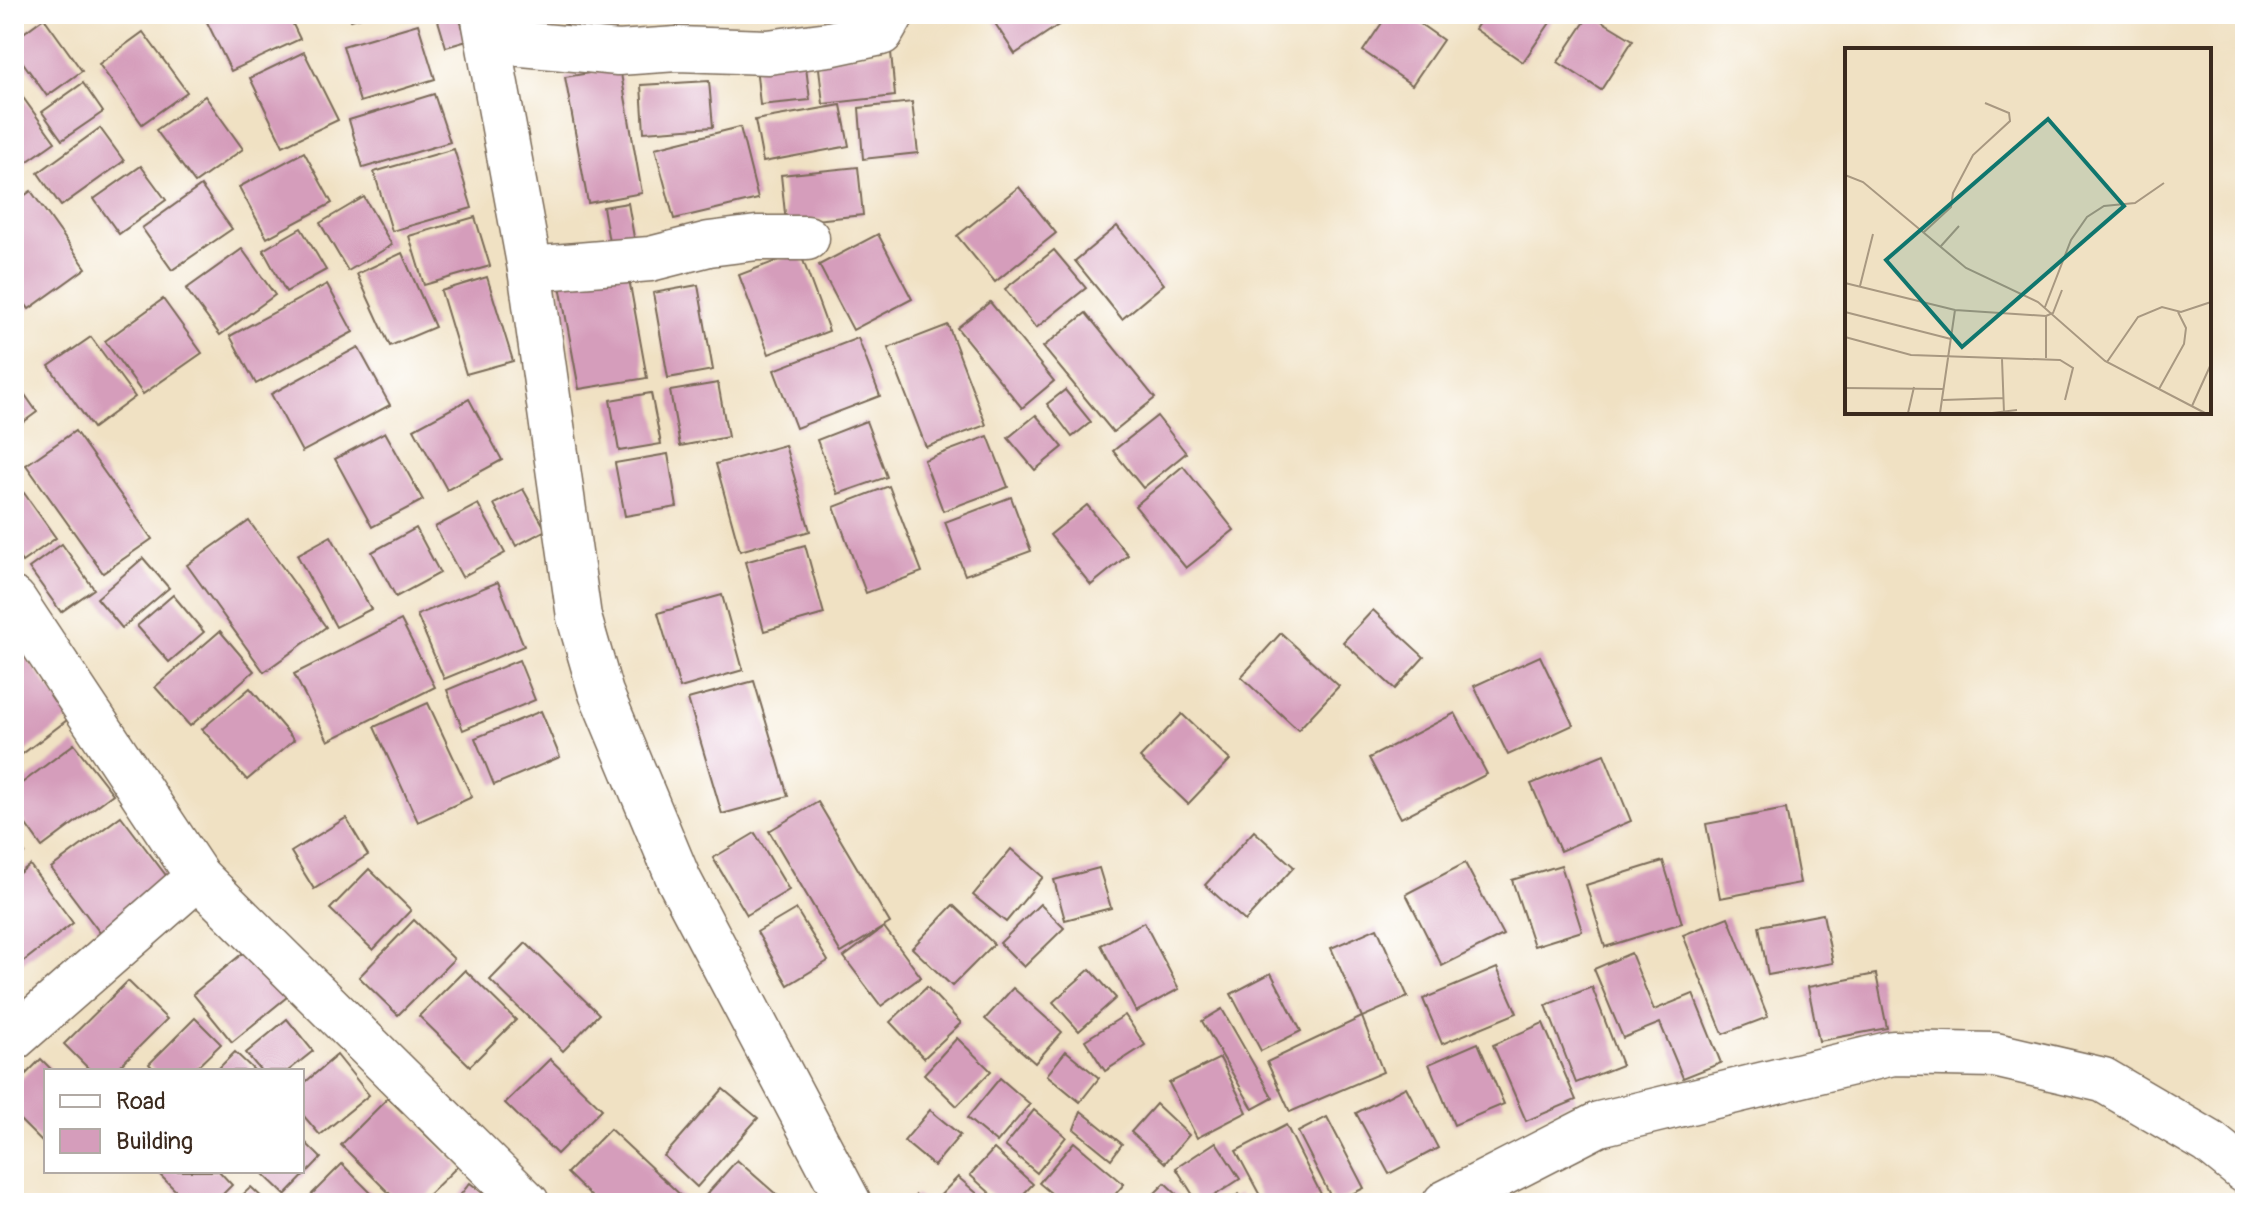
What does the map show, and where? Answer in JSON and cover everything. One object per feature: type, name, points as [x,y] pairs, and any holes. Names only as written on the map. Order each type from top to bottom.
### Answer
[{"type":"street","points":[[849,1203],[679,880],[601,693],[579,617],[530,269],[486,28],[618,53],[677,49],[768,52],[881,33],[892,14]]},
{"type":"street","points":[[530,269],[650,259],[709,244],[757,238],[807,238]]},
{"type":"street","points":[[14,600],[198,877],[527,1203]]},
{"type":"street","points":[[14,1038],[198,877]]},
{"type":"street","points":[[1445,1203],[1599,1124],[1893,1053],[1995,1055],[2103,1080],[2209,1142],[2245,1171]]},
{"type":"building","points":[[203,14],[288,14],[300,39],[231,71]]},
{"type":"building","points":[[349,14],[368,14],[368,15],[351,20]]},
{"type":"building","points":[[436,14],[458,14],[467,41],[446,47]]},
{"type":"building","points":[[540,14],[593,14],[546,32]]},
{"type":"building","points":[[989,14],[1062,14],[1066,20],[1015,54]]},
{"type":"building","points":[[1388,14],[1406,14],[1443,40],[1412,85],[1363,51]]},
{"type":"building","points":[[1485,14],[1556,14],[1523,62],[1475,29]]},
{"type":"building","points":[[1590,14],[1633,40],[1601,90],[1558,62]]},
{"type":"building","points":[[44,18],[82,71],[47,96],[14,50],[14,40]]},
{"type":"building","points":[[418,24],[435,79],[360,102],[343,46]]},
{"type":"building","points":[[143,32],[187,92],[142,124],[99,64]]},
{"type":"building","points":[[304,52],[338,120],[283,146],[250,78]]},
{"type":"building","points":[[891,52],[895,96],[823,104],[818,59]]},
{"type":"building","points":[[805,59],[810,100],[760,105],[756,65]]},
{"type":"building","points":[[620,68],[642,193],[588,203],[565,77]]},
{"type":"building","points":[[709,81],[713,127],[644,132],[641,85]]},
{"type":"building","points":[[83,83],[103,112],[62,140],[42,112]]},
{"type":"building","points":[[14,85],[55,142],[18,168],[14,163]]},
{"type":"building","points":[[434,94],[450,142],[363,168],[349,120]]},
{"type":"building","points":[[205,96],[243,149],[195,183],[156,130]]},
{"type":"building","points":[[912,102],[918,153],[863,159],[859,108]]},
{"type":"building","points":[[841,105],[849,146],[763,162],[755,120]]},
{"type":"building","points":[[740,127],[758,199],[674,219],[655,148]]},
{"type":"building","points":[[100,128],[124,161],[61,206],[38,173]]},
{"type":"building","points":[[454,149],[472,208],[392,231],[374,172]]},
{"type":"building","points":[[304,152],[332,203],[267,238],[239,187]]},
{"type":"building","points":[[141,166],[166,200],[119,234],[94,199]]},
{"type":"building","points":[[858,167],[863,215],[786,223],[781,175]]},
{"type":"building","points":[[201,186],[232,229],[172,270],[142,228]]},
{"type":"building","points":[[1019,187],[1056,233],[995,282],[957,236]]},
{"type":"building","points":[[31,191],[86,268],[29,309],[14,288],[14,203]]},
{"type":"building","points":[[364,197],[392,245],[348,271],[320,223]]},
{"type":"building","points":[[628,203],[635,243],[610,248],[603,207]]},
{"type":"building","points":[[475,217],[490,266],[424,285],[409,236]]},
{"type":"building","points":[[1117,226],[1164,284],[1122,319],[1075,261]]},
{"type":"building","points":[[301,228],[326,270],[286,292],[263,250]]},
{"type":"building","points":[[878,234],[912,299],[853,330],[819,265]]},
{"type":"building","points":[[242,249],[275,295],[220,335],[186,289]]},
{"type":"building","points":[[1054,250],[1086,288],[1036,328],[1005,289]]},
{"type":"building","points":[[800,252],[829,331],[769,354],[739,275]]},
{"type":"building","points":[[402,253],[435,327],[390,346],[357,274]]},
{"type":"building","points":[[627,268],[647,378],[579,389],[559,280]]},
{"type":"building","points":[[487,277],[513,361],[466,374],[441,291]]},
{"type":"building","points":[[327,284],[353,332],[256,384],[230,336]]},
{"type":"building","points":[[698,285],[713,370],[668,378],[653,293]]},
{"type":"building","points":[[163,299],[202,353],[143,394],[105,341]]},
{"type":"building","points":[[990,302],[1054,381],[1022,408],[957,328]]},
{"type":"building","points":[[1086,313],[1155,398],[1113,432],[1043,347]]},
{"type":"building","points":[[948,325],[986,425],[926,447],[888,348]]},
{"type":"building","points":[[91,337],[135,397],[93,428],[49,366]]},
{"type":"building","points":[[858,338],[880,396],[796,428],[774,370]]},
{"type":"building","points":[[358,347],[390,405],[302,452],[271,394]]},
{"type":"building","points":[[14,379],[37,412],[14,429]]},
{"type":"building","points":[[718,383],[728,437],[680,446],[670,391]]},
{"type":"building","points":[[1065,390],[1091,422],[1072,437],[1047,404]]},
{"type":"building","points":[[651,393],[661,444],[619,451],[610,400]]},
{"type":"building","points":[[469,399],[502,460],[447,490],[414,429]]},
{"type":"building","points":[[1036,415],[1063,447],[1035,470],[1008,438]]},
{"type":"building","points":[[1157,416],[1186,453],[1143,488],[1113,451]]},
{"type":"building","points":[[866,421],[887,477],[838,494],[817,440]]},
{"type":"building","points":[[75,431],[152,539],[103,573],[26,465]]},
{"type":"building","points":[[385,432],[423,500],[372,527],[335,459]]},
{"type":"building","points":[[988,436],[1008,487],[943,511],[924,460]]},
{"type":"building","points":[[785,445],[810,531],[740,551],[716,464]]},
{"type":"building","points":[[668,454],[677,507],[625,516],[615,463]]},
{"type":"building","points":[[1183,466],[1234,530],[1186,568],[1135,506]]},
{"type":"building","points":[[889,486],[922,572],[866,593],[834,507]]},
{"type":"building","points":[[523,489],[546,530],[516,546],[494,504]]},
{"type":"building","points":[[24,493],[56,538],[22,562],[14,550],[14,500]]},
{"type":"building","points":[[1011,497],[1031,551],[965,575],[945,522]]},
{"type":"building","points":[[478,504],[505,553],[462,577],[435,527]]},
{"type":"building","points":[[1087,505],[1128,555],[1091,585],[1050,535]]},
{"type":"building","points":[[249,521],[326,627],[264,672],[187,565]]},
{"type":"building","points":[[416,528],[440,573],[396,597],[372,552]]},
{"type":"building","points":[[331,536],[371,609],[336,627],[297,555]]},
{"type":"building","points":[[62,544],[94,589],[61,612],[29,568]]},
{"type":"building","points":[[805,545],[824,614],[764,631],[745,562]]},
{"type":"building","points":[[143,558],[169,588],[122,628],[97,598]]},
{"type":"building","points":[[498,582],[524,646],[444,679],[417,615]]},
{"type":"building","points":[[173,595],[204,632],[169,662],[137,626]]},
{"type":"building","points":[[722,595],[743,670],[680,688],[658,613]]},
{"type":"building","points":[[1373,610],[1424,657],[1395,689],[1343,642]]},
{"type":"building","points":[[401,620],[435,687],[328,741],[294,674]]},
{"type":"building","points":[[220,631],[254,671],[190,726],[155,687]]},
{"type":"building","points":[[1281,633],[1339,686],[1298,730],[1241,677]]},
{"type":"building","points":[[25,656],[71,717],[21,755],[14,746],[14,664]]},
{"type":"building","points":[[1540,656],[1573,725],[1508,755],[1474,686]]},
{"type":"building","points":[[519,660],[535,700],[463,730],[447,690]]},
{"type":"building","points":[[754,681],[788,796],[722,814],[688,699]]},
{"type":"building","points":[[250,688],[294,740],[247,780],[202,729]]},
{"type":"building","points":[[428,703],[472,797],[418,822],[374,727]]},
{"type":"building","points":[[541,711],[560,757],[494,785],[475,738]]},
{"type":"building","points":[[1455,713],[1487,774],[1401,818],[1369,758]]},
{"type":"building","points":[[1182,714],[1230,760],[1188,804],[1140,758]]},
{"type":"building","points":[[74,744],[113,794],[42,847],[14,808],[14,789]]},
{"type":"building","points":[[1604,754],[1631,821],[1560,851],[1531,784]]},
{"type":"building","points":[[818,802],[890,923],[841,953],[769,831]]},
{"type":"building","points":[[1786,809],[1800,883],[1720,898],[1706,824]]},
{"type":"building","points":[[121,816],[171,882],[101,934],[51,868]]},
{"type":"building","points":[[346,818],[368,855],[314,889],[291,852]]},
{"type":"building","points":[[1254,831],[1294,867],[1245,921],[1205,885]]},
{"type":"building","points":[[755,833],[789,890],[747,915],[713,858]]},
{"type":"building","points":[[14,838],[25,853],[14,862]]},
{"type":"building","points":[[1011,849],[1043,877],[1006,922],[973,895]]},
{"type":"building","points":[[1663,861],[1682,923],[1605,947],[1586,885]]},
{"type":"building","points":[[1465,863],[1503,935],[1442,966],[1406,894]]},
{"type":"building","points":[[30,865],[73,923],[20,964],[14,956],[14,877]]},
{"type":"building","points":[[1561,865],[1582,931],[1534,946],[1512,880]]},
{"type":"building","points":[[1099,868],[1111,908],[1065,920],[1054,880]]},
{"type":"building","points":[[369,869],[411,910],[373,950],[330,909]]},
{"type":"building","points":[[1040,904],[1064,928],[1024,967],[1000,943]]},
{"type":"building","points":[[953,905],[994,944],[952,986],[912,948]]},
{"type":"building","points":[[796,909],[828,961],[788,985],[757,932]]},
{"type":"building","points":[[1823,914],[1833,963],[1768,975],[1759,926]]},
{"type":"building","points":[[1728,917],[1768,1017],[1723,1034],[1683,935]]},
{"type":"building","points":[[414,920],[454,959],[398,1015],[359,977]]},
{"type":"building","points":[[1144,922],[1179,989],[1136,1012],[1101,945]]},
{"type":"building","points":[[884,927],[921,977],[881,1006],[844,957]]},
{"type":"building","points":[[1377,928],[1408,997],[1362,1017],[1331,948]]},
{"type":"building","points":[[526,943],[599,1014],[563,1051],[490,980]]},
{"type":"building","points":[[254,944],[293,992],[232,1042],[193,994]]},
{"type":"building","points":[[1631,953],[1654,1010],[1693,994],[1721,1063],[1683,1078],[1660,1023],[1623,1038],[1594,969]]},
{"type":"building","points":[[1497,968],[1517,1013],[1442,1044],[1423,999]]},
{"type":"building","points":[[1090,969],[1116,998],[1079,1031],[1053,1002]]},
{"type":"building","points":[[465,970],[516,1020],[470,1066],[419,1016]]},
{"type":"building","points":[[1271,973],[1301,1031],[1261,1051],[1231,994]]},
{"type":"building","points":[[1876,974],[1887,1028],[1819,1041],[1808,987]]},
{"type":"building","points":[[128,981],[167,1019],[117,1069],[89,1069],[64,1044]]},
{"type":"building","points":[[927,987],[961,1023],[924,1058],[890,1022]]},
{"type":"building","points":[[1592,987],[1622,1065],[1576,1083],[1546,1005]]},
{"type":"building","points":[[1013,988],[1062,1032],[1035,1063],[985,1019]]},
{"type":"building","points":[[1222,1009],[1273,1098],[1253,1109],[1202,1021]]},
{"type":"building","points":[[1125,1015],[1145,1045],[1105,1071],[1085,1040]]},
{"type":"building","points":[[1362,1017],[1383,1072],[1290,1112],[1267,1062]]},
{"type":"building","points":[[195,1018],[221,1044],[195,1069],[153,1069],[149,1064]]},
{"type":"building","points":[[287,1019],[313,1051],[290,1069],[259,1069],[246,1053]]},
{"type":"building","points":[[1543,1023],[1576,1100],[1526,1121],[1493,1045]]},
{"type":"building","points":[[957,1038],[991,1071],[957,1106],[924,1074]]},
{"type":"building","points":[[1478,1043],[1504,1104],[1454,1125],[1429,1064]]},
{"type":"building","points":[[1066,1051],[1099,1078],[1080,1102],[1047,1075]]},
{"type":"building","points":[[235,1052],[253,1069],[218,1069]]},
{"type":"building","points":[[337,1055],[369,1095],[320,1135],[304,1116],[304,1083]]},
{"type":"building","points":[[1220,1058],[1247,1112],[1197,1138],[1169,1083]]},
{"type":"building","points":[[41,1059],[51,1069],[44,1069],[44,1144],[14,1114],[14,1086]]},
{"type":"building","points":[[550,1059],[602,1109],[557,1154],[505,1103]]},
{"type":"building","points":[[1000,1078],[1030,1104],[997,1143],[967,1118]]},
{"type":"building","points":[[1406,1087],[1438,1148],[1389,1174],[1356,1113]]},
{"type":"building","points":[[723,1089],[758,1118],[697,1187],[664,1156]]},
{"type":"building","points":[[388,1098],[458,1166],[420,1203],[399,1203],[341,1145]]},
{"type":"building","points":[[1156,1104],[1189,1135],[1165,1163],[1131,1132]]},
{"type":"building","points":[[930,1110],[960,1135],[934,1166],[904,1141]]},
{"type":"building","points":[[1034,1110],[1066,1137],[1037,1173],[1005,1146]]},
{"type":"building","points":[[1081,1111],[1122,1144],[1111,1159],[1074,1129]]},
{"type":"building","points":[[1327,1117],[1364,1188],[1334,1203],[1298,1132]]},
{"type":"building","points":[[1286,1125],[1322,1196],[1309,1203],[1264,1203],[1236,1151]]},
{"type":"building","points":[[610,1129],[687,1201],[598,1203],[567,1173]]},
{"type":"building","points":[[304,1141],[321,1158],[285,1195],[262,1173],[304,1173]]},
{"type":"building","points":[[1074,1142],[1124,1184],[1108,1203],[1063,1203],[1039,1183]]},
{"type":"building","points":[[1216,1142],[1240,1179],[1203,1203],[1198,1203],[1176,1168]]},
{"type":"building","points":[[994,1149],[1033,1184],[1015,1203],[1001,1203],[970,1175]]},
{"type":"building","points":[[737,1160],[786,1203],[699,1203]]},
{"type":"building","points":[[342,1164],[381,1203],[303,1203]]},
{"type":"building","points":[[158,1173],[221,1173],[232,1185],[214,1203],[188,1203]]},
{"type":"building","points":[[958,1177],[988,1203],[933,1203]]},
{"type":"building","points":[[470,1183],[495,1203],[454,1203]]},
{"type":"building","points":[[1165,1183],[1186,1203],[1145,1203]]},
{"type":"building","points":[[251,1187],[268,1203],[234,1203]]},
{"type":"building","points":[[1239,1194],[1245,1203],[1223,1203]]},
{"type":"building","points":[[916,1195],[925,1203],[909,1203]]}]
